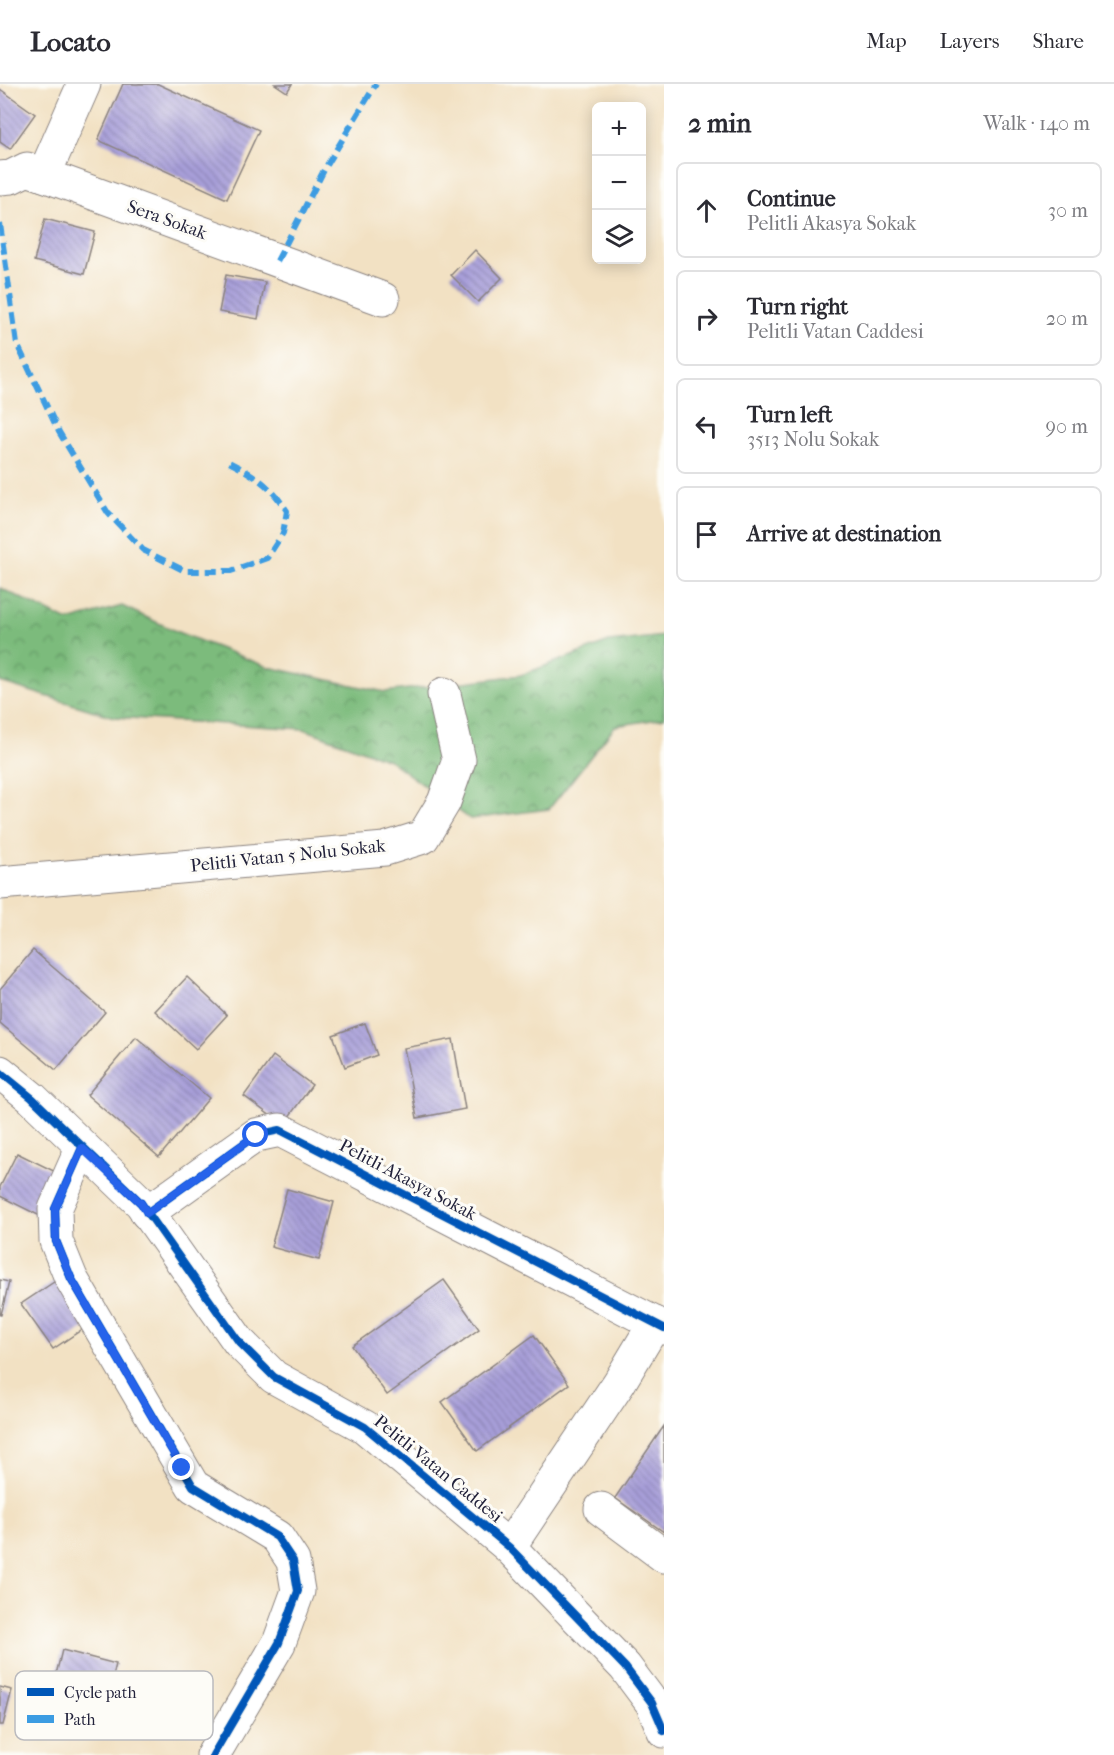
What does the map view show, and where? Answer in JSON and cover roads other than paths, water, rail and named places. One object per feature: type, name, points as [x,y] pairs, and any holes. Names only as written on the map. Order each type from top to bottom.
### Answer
[{"type":"street","points":[[44,175],[84,84]]},
{"type":"street","name":"Sera Sokak","points":[[0,178],[11,177],[27,169],[383,299]]},
{"type":"street","name":"Pelitli Vatan 5 Nolu Sokak","points":[[0,883],[385,849],[423,837],[444,802],[459,760],[444,694]]},
{"type":"street","name":"Pelitli Vatan Caddesi","points":[[0,1072],[32,1098],[141,1203],[239,1342],[274,1377],[365,1427],[509,1547],[625,1667],[652,1703],[664,1731]]},
{"type":"street","name":"Pelitli Akasya Sokak","points":[[147,1213],[256,1135],[280,1130],[659,1326]]},
{"type":"street","points":[[82,1148],[55,1209],[56,1241],[71,1278],[193,1486],[278,1537],[293,1561],[298,1591],[279,1643],[213,1755]]},
{"type":"street","points":[[509,1547],[659,1326]]},
{"type":"street","points":[[601,1509],[664,1556]]}]
